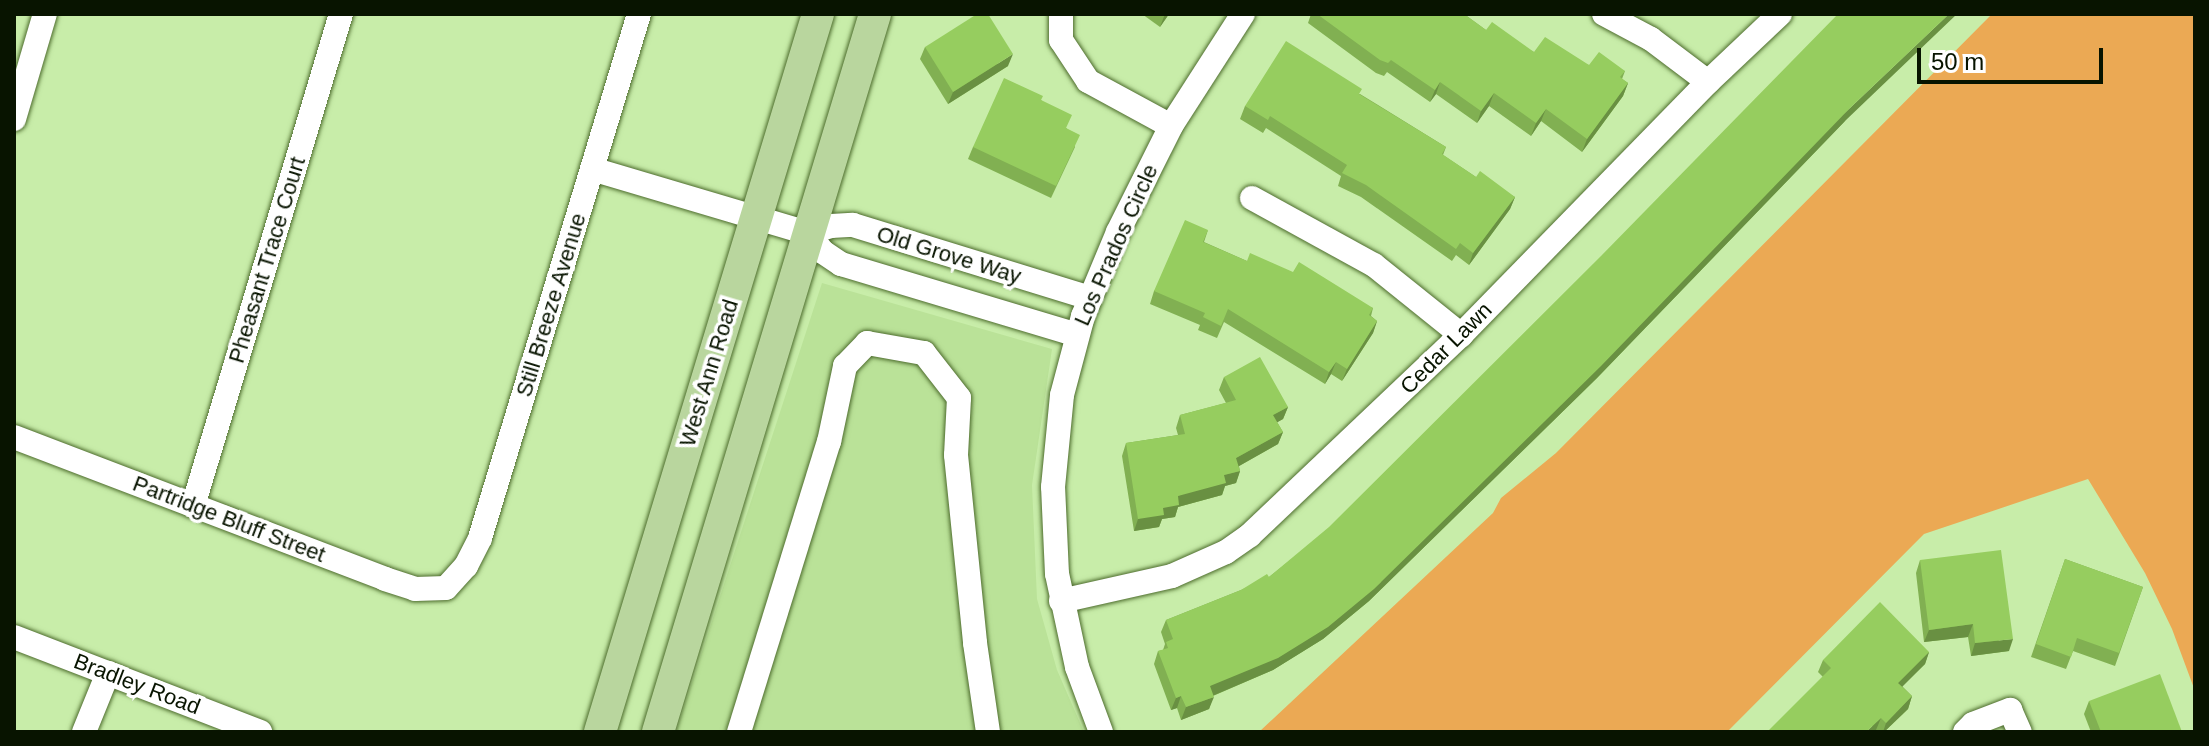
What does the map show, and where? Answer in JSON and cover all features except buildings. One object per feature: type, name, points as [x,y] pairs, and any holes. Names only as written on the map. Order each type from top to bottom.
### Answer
[{"type":"main road","name":"West Ann Road","points":[[600,732],[818,14]]},
{"type":"main road","points":[[658,732],[875,14]]},
{"type":"street","points":[[14,119],[45,14]]},
{"type":"street","name":"Pheasant Trace Court","points":[[193,506],[341,14]]},
{"type":"street","name":"Still Breeze Avenue","points":[[446,588],[466,566],[480,538],[639,14]]},
{"type":"street","points":[[1061,14],[1061,40],[1088,81],[1171,126]]},
{"type":"street","name":"Los Prados Circle","points":[[1101,732],[1077,667],[1061,601],[1054,530],[1054,456],[1062,395],[1077,335],[1118,232],[1171,126],[1243,14]]},
{"type":"street","points":[[1604,14],[1651,39],[1708,82]]},
{"type":"street","name":"Cedar Lawn","points":[[1061,601],[1172,576],[1226,552],[1275,514],[1461,335],[1708,82],[1780,14]]},
{"type":"street","name":"Old Grove Way","points":[[592,169],[808,233],[831,226],[853,225],[1090,298]]},
{"type":"street","points":[[1252,198],[1374,265],[1461,335]]},
{"type":"street","name":"Old Grove Way","points":[[808,233],[823,252],[841,264],[1077,335]]},
{"type":"street","points":[[739,732],[829,442],[845,366],[867,343],[924,353],[959,398],[956,455],[975,643],[988,732]]},
{"type":"street","name":"Partridge Bluff Street","points":[[14,437],[415,589],[446,588]]},
{"type":"street","name":"Bradley Road","points":[[14,637],[260,732]]},
{"type":"street","points":[[84,732],[108,673]]},
{"type":"street","points":[[1965,732],[1973,724],[2015,721]]},
{"type":"shaded area","points":[[1992,14],[2195,14],[2195,691],[2172,629],[2145,573],[2088,479],[1924,534],[1727,732],[1259,732],[1493,513],[1501,498],[1556,453]]},
{"type":"shaded area","points":[[822,283],[1052,349],[1032,485],[1037,599],[1057,670],[1084,732],[676,732]]}]
